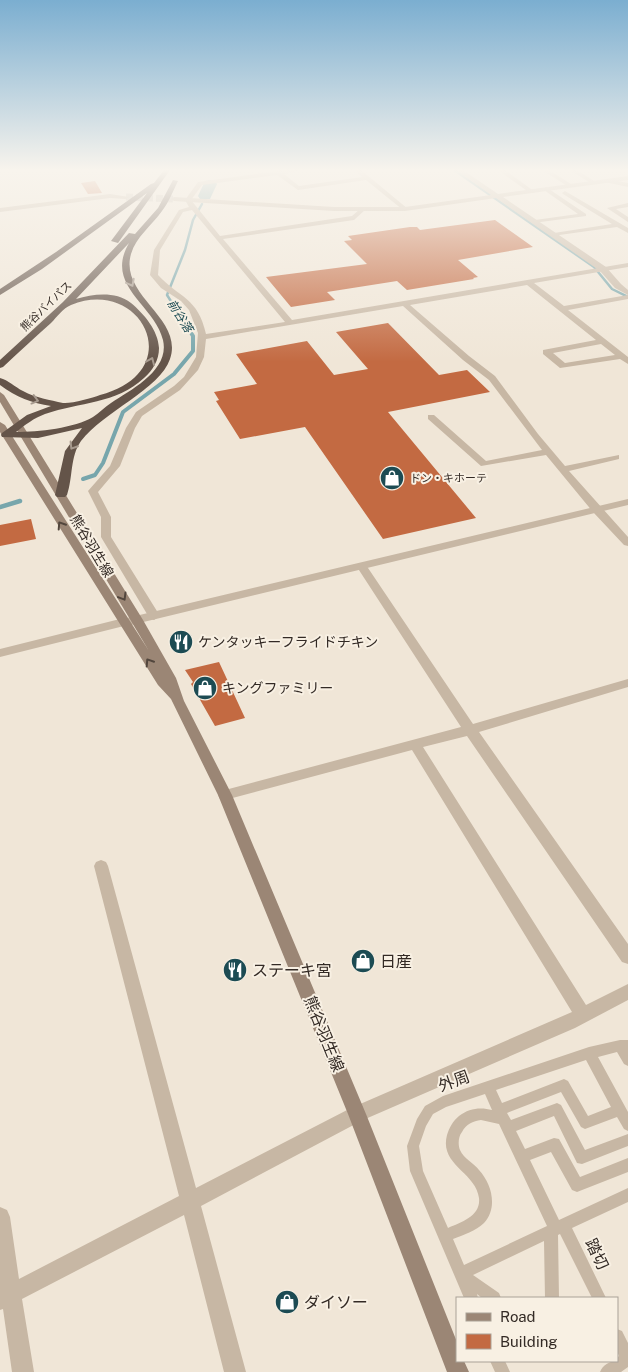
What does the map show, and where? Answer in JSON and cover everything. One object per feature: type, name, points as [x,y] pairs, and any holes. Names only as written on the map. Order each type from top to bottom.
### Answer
[{"type":"highway","points":[[0,293],[87,234]]},
{"type":"highway","name":"熊谷バイパス","points":[[63,294],[120,234]]},
{"type":"highway","name":"熊谷バイパス","points":[[1,360],[66,304],[133,234]]},
{"type":"highway","name":"熊谷バイパス","points":[[100,416],[154,376],[168,352],[167,342],[162,330],[132,286],[126,273],[125,265],[132,242],[139,234]]},
{"type":"highway","points":[[0,281],[28,274]]},
{"type":"highway","points":[[3,430],[18,425],[30,417],[43,412],[121,392],[136,382],[148,368],[155,355],[152,335],[137,313],[123,302],[116,299],[93,298],[66,304]]},
{"type":"highway","name":"熊谷バイパス","points":[[1,360],[14,340]]},
{"type":"highway","points":[[0,381],[25,398],[42,402],[76,405]]},
{"type":"highway","points":[[3,430],[24,437],[64,431],[100,416]]},
{"type":"highway","points":[[61,495],[67,482],[68,454],[77,439],[100,416]]},
{"type":"main road","name":"熊谷羽生線","points":[[0,395],[137,620],[170,678],[178,701],[225,795],[357,1114],[458,1372]]},
{"type":"main road","name":"熊谷羽生線","points":[[3,430],[162,682],[178,701]]},
{"type":"street","points":[[154,616],[106,537],[106,517],[93,491],[107,480],[119,457],[132,424],[140,413],[178,387],[194,371],[203,350],[203,338],[194,314],[183,298],[164,286],[154,275],[157,250],[167,234]]},
{"type":"street","points":[[215,234],[290,323]]},
{"type":"street","points":[[218,238],[245,234]]},
{"type":"street","points":[[554,235],[560,234]]},
{"type":"street","points":[[554,235],[603,269],[618,286],[628,293]]},
{"type":"street","points":[[203,338],[628,265]]},
{"type":"street","points":[[528,282],[624,358]]},
{"type":"street","points":[[562,309],[628,297]]},
{"type":"street","points":[[405,304],[466,358],[492,378],[548,452],[628,543]]},
{"type":"street","points":[[603,341],[546,352],[563,366],[624,358]]},
{"type":"street","points":[[431,417],[484,464],[548,452]]},
{"type":"street","points":[[563,469],[616,457]]},
{"type":"street","points":[[0,653],[628,502]]},
{"type":"street","points":[[362,567],[470,730],[628,957]]},
{"type":"street","points":[[225,795],[470,730],[628,683]]},
{"type":"street","points":[[415,745],[583,1014]]},
{"type":"street","points":[[101,866],[235,1372]]},
{"type":"street","points":[[6,1296],[357,1114],[583,1014],[628,992]]},
{"type":"street","points":[[0,1217],[6,1296],[23,1372]]},
{"type":"lane","name":"外周","points":[[471,1297],[417,1171],[413,1146],[421,1123],[429,1110],[443,1102],[589,1053],[624,1046]]},
{"type":"lane","points":[[624,1046],[628,1060]]},
{"type":"lane","points":[[589,1053],[628,1126]]},
{"type":"lane","points":[[503,1119],[564,1086],[585,1124],[619,1110]]},
{"type":"lane","name":"踏切","points":[[488,1087],[557,1229],[598,1297]]},
{"type":"lane","points":[[444,1236],[471,1225],[479,1219],[485,1211],[487,1202],[482,1184],[454,1152],[451,1140],[453,1131],[470,1117],[480,1114],[503,1119],[557,1109],[582,1158],[628,1140]]},
{"type":"lane","points":[[522,1157],[554,1144],[577,1185],[628,1164]]},
{"type":"lane","points":[[493,1297],[460,1274],[627,1197]]},
{"type":"lane","points":[[552,1297],[557,1229]]},
{"type":"lane","points":[[608,1372],[628,1359],[618,1338]]},
{"type":"building","points":[[362,234],[515,234],[533,247],[458,260],[478,277],[474,279],[407,290],[397,281],[327,292],[335,300],[291,307],[266,277],[367,264],[344,241],[352,240],[348,236]]},
{"type":"building","points":[[388,323],[439,375],[467,370],[490,392],[388,412],[476,518],[383,539],[305,427],[240,439],[216,401],[219,400],[214,392],[257,384],[236,354],[307,341],[334,375],[368,369],[336,332]]},
{"type":"building","points":[[31,519],[36,539],[0,546],[0,525]]},
{"type":"building","points":[[219,662],[245,718],[215,726],[185,670]]},
{"type":"waterway","name":"前谷落","points":[[174,306],[167,295],[189,234]]},
{"type":"waterway","points":[[546,234],[594,267],[612,289],[628,297]]},
{"type":"waterway","name":"前谷落","points":[[83,479],[95,475],[103,463],[123,412],[174,374],[193,351],[193,336],[173,305]]},
{"type":"waterway","name":"前谷落","points":[[0,507],[20,501]]},
{"type":"place","name":"ドン・キホーテ","points":[[392,478]]},
{"type":"place","name":"ケンタッキーフライドチキン","points":[[181,642]]},
{"type":"place","name":"キングファミリー","points":[[205,688]]},
{"type":"place","name":"日産","points":[[363,961]]},
{"type":"place","name":"ステーキ宮","points":[[235,970]]},
{"type":"place","name":"ダイソー","points":[[287,1302]]}]
